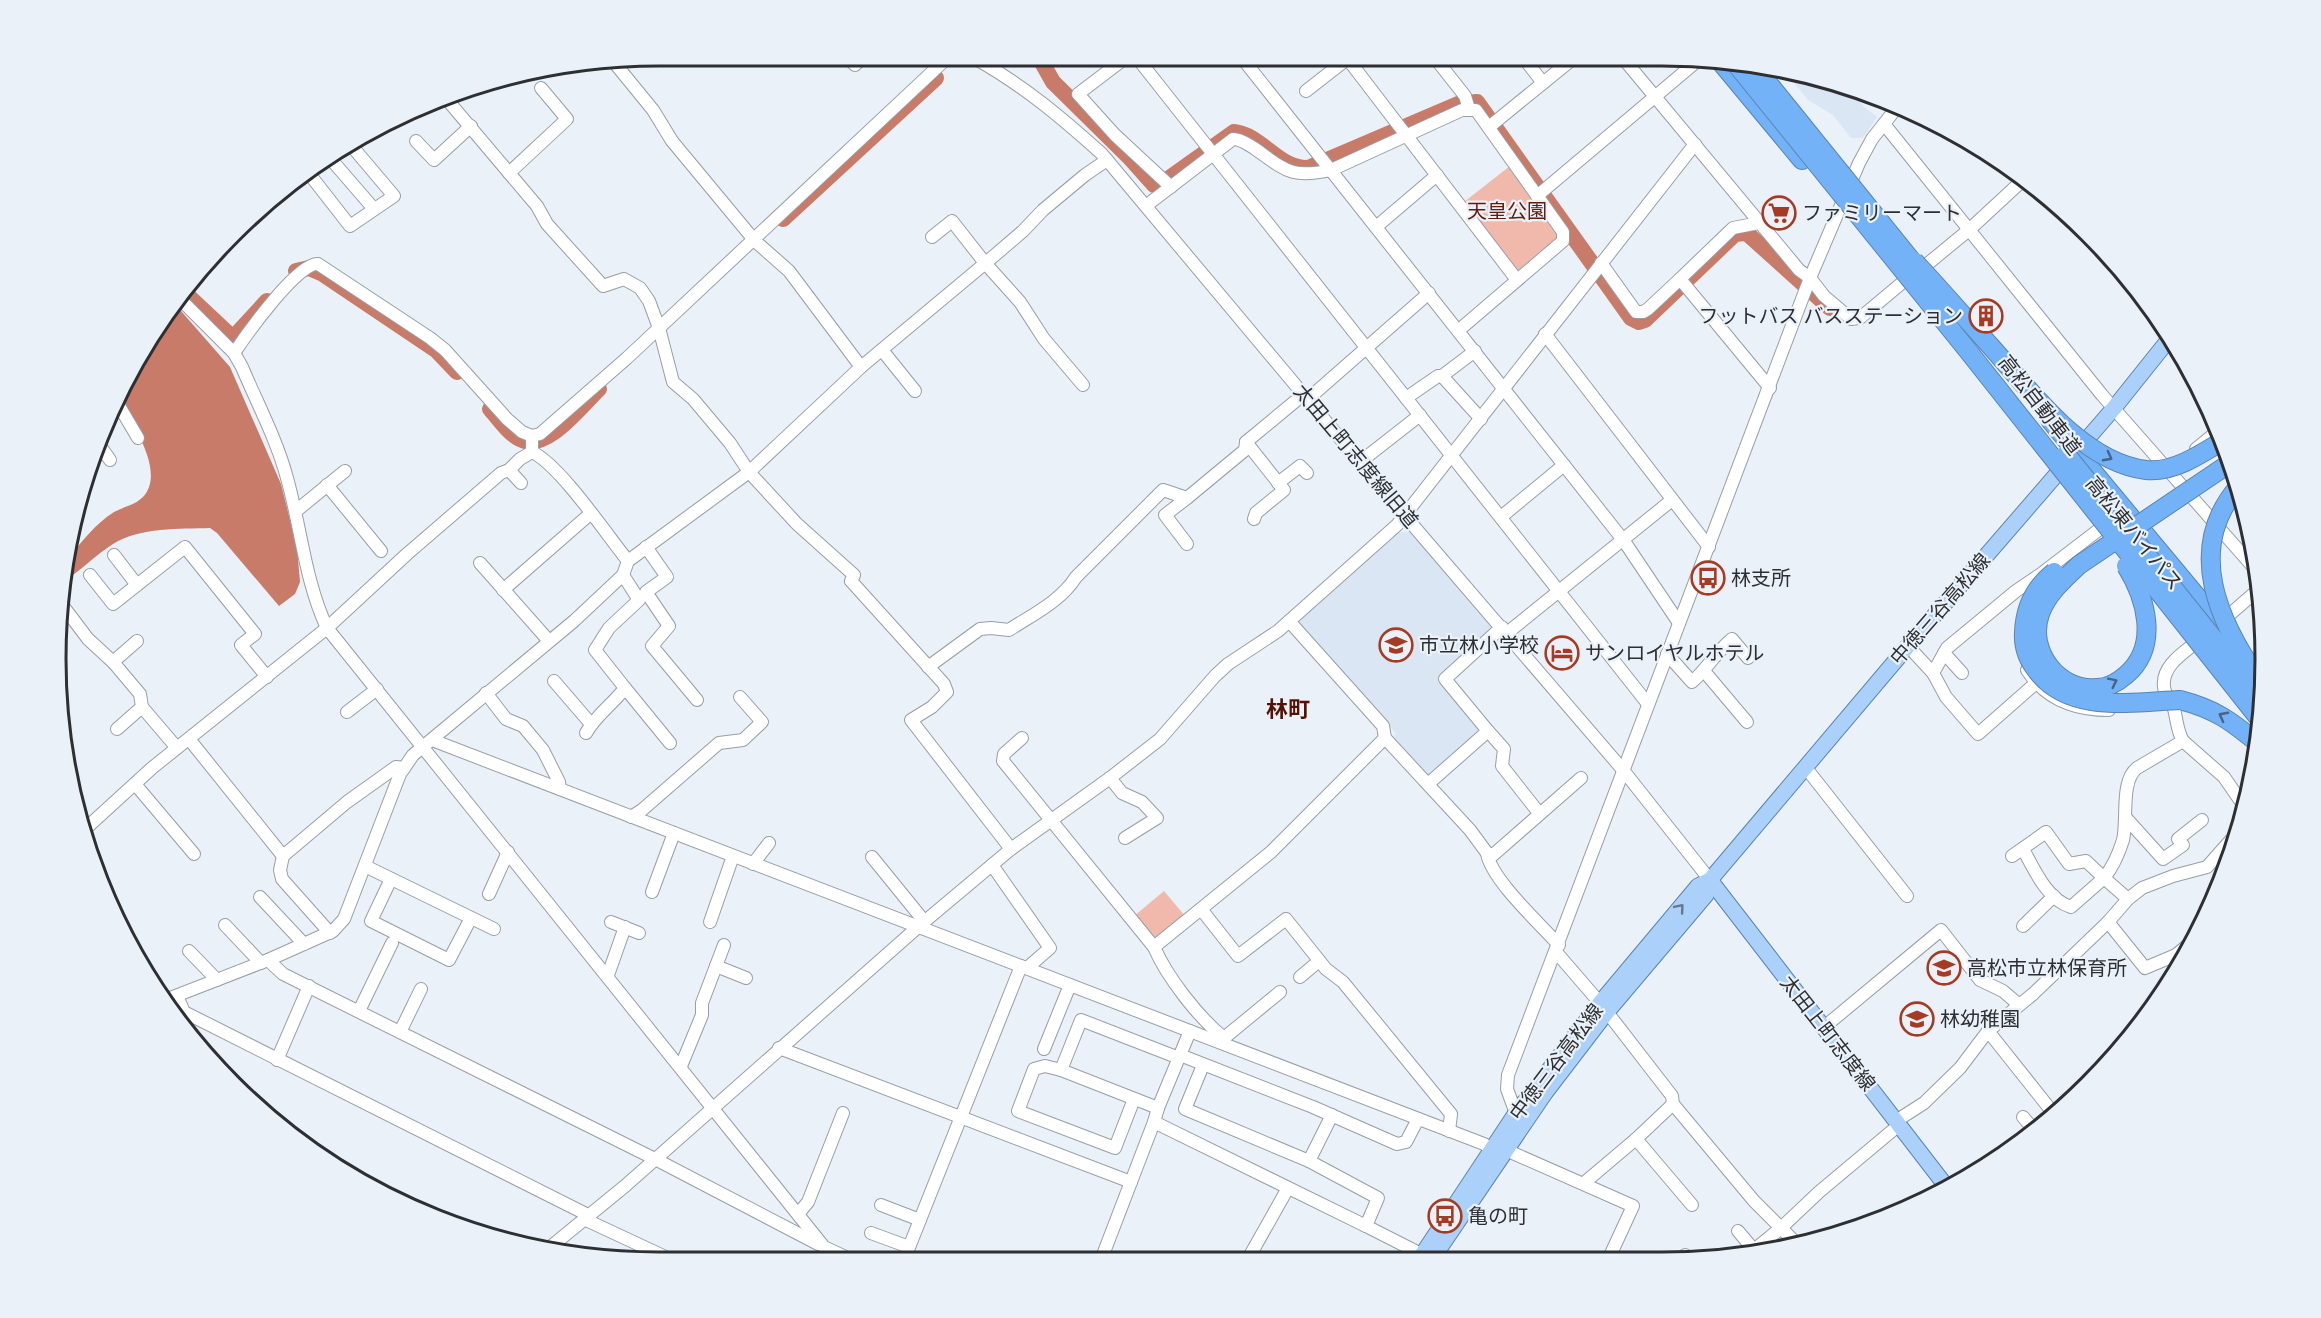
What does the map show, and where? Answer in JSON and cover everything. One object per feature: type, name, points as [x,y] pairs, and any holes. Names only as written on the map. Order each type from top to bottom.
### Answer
[{"type":"highway","name":"高松東バイパス","points":[[1727,70],[1904,282],[2252,718]]},
{"type":"highway","name":"高松自動車道","points":[[1742,71],[1969,352],[2253,711]]},
{"type":"highway","name":"高松自動車道","points":[[1761,74],[2254,689]]},
{"type":"highway","name":"高松東バイパス","points":[[1772,76],[2076,452],[2220,623],[2255,669]]},
{"type":"highway","points":[[1892,236],[2046,408],[2097,452],[2145,470],[2164,470],[2215,445]]},
{"type":"highway","points":[[2221,459],[2073,557],[2050,576],[2033,595],[2025,617],[2023,640],[2030,662],[2044,681],[2068,696],[2104,702],[2180,700],[2203,706],[2230,720],[2250,736]]},
{"type":"highway","points":[[2120,543],[2124,564],[2137,584],[2147,619],[2145,644],[2133,668],[2113,684],[2097,689],[2073,685],[2055,673],[2042,657],[2037,637],[2039,616],[2047,599],[2079,565],[2224,467]]},
{"type":"highway","points":[[2232,495],[2214,532],[2211,546],[2212,580],[2222,615],[2255,671]]},
{"type":"main road","name":"中徳三谷高松線","points":[[1500,1152],[1516,1113],[1604,1008],[1706,896],[1710,880],[1908,646],[2058,474],[2164,345]]},
{"type":"main road","name":"太田上町志度線","points":[[1710,880],[1942,1181]]},
{"type":"main road","name":"中徳三谷高松線","points":[[1430,1252],[1500,1152],[1521,1128],[1604,1008]]},
{"type":"street","points":[[90,825],[177,748],[327,628],[407,554],[501,473],[509,470],[540,434],[661,333],[939,66]]},
{"type":"street","name":"太田上町志度線旧道","points":[[987,66],[1025,89],[1059,114],[1107,160],[1147,205],[1405,516],[1623,770],[1710,880]]},
{"type":"street","points":[[1115,66],[1078,94],[1115,135],[1167,183]]},
{"type":"street","points":[[1144,66],[1648,704]]},
{"type":"street","points":[[1248,66],[1624,541],[1679,623]]},
{"type":"street","points":[[1306,92],[1337,66]]},
{"type":"street","points":[[1353,66],[1517,280]]},
{"type":"street","points":[[1441,66],[1468,104],[1493,125],[1540,193],[1563,232],[1563,241],[1459,330]]},
{"type":"street","points":[[1530,66],[1544,83]]},
{"type":"street","points":[[1493,125],[1564,66]]},
{"type":"street","points":[[1629,66],[1808,284],[1851,319],[1860,318],[1904,282]]},
{"type":"street","points":[[619,67],[653,110],[672,141],[756,242],[789,271],[861,367]]},
{"type":"street","points":[[1540,193],[1690,67]]},
{"type":"street","points":[[509,173],[567,119],[541,88]]},
{"type":"street","points":[[451,104],[537,206],[547,224],[603,286],[624,279],[640,288],[649,301],[661,333],[673,381],[701,408],[730,442],[749,472],[797,524],[854,575],[851,581],[944,684],[947,692],[932,706],[910,720],[1011,849]]},
{"type":"street","points":[[1147,205],[1167,183],[1211,150],[1233,139],[1238,139],[1295,174],[1312,174],[1327,164],[1402,130],[1462,110],[1468,104]]},
{"type":"street","points":[[1521,1128],[1507,1089],[1508,1075],[1808,284],[1853,176],[1872,139],[1893,113]]},
{"type":"street","points":[[1884,124],[2114,408],[2246,559]]},
{"type":"street","points":[[416,141],[430,163],[471,126]]},
{"type":"street","points":[[555,1243],[655,1159],[921,924],[1011,849],[1160,739],[1228,664],[1278,631],[1405,516],[1695,144]]},
{"type":"street","points":[[313,178],[350,226],[394,196],[355,150]]},
{"type":"street","points":[[172,996],[264,962],[330,933],[340,926],[404,768],[427,743],[549,641],[623,575],[628,561],[749,472],[861,367],[1023,231],[1043,210],[1107,160]]},
{"type":"street","points":[[334,163],[374,209]]},
{"type":"street","points":[[1376,226],[1437,176]]},
{"type":"street","points":[[1925,266],[1972,232],[2018,185]]},
{"type":"street","points":[[932,237],[952,221],[1020,302],[1044,339],[1083,384]]},
{"type":"street","points":[[1597,267],[1636,312],[1643,312],[1682,282],[1733,228],[1759,224]]},
{"type":"street","points":[[234,353],[254,324],[302,270],[313,263],[324,267],[445,350],[507,419],[522,432],[628,561]]},
{"type":"street","points":[[1682,282],[1770,388]]},
{"type":"street","points":[[1187,544],[1165,515],[1245,450],[1246,442],[1367,347],[1429,293]]},
{"type":"street","points":[[185,304],[234,353],[270,433],[286,474],[296,511],[309,580],[327,628],[377,689],[427,743],[508,852],[828,1252]]},
{"type":"street","points":[[1545,334],[1709,547]]},
{"type":"street","points":[[882,350],[915,391]]},
{"type":"street","points":[[1406,398],[1438,376],[1442,376],[1475,351]]},
{"type":"street","points":[[1442,376],[1481,419]]},
{"type":"street","points":[[121,410],[138,438]]},
{"type":"street","points":[[1360,462],[1420,415]]},
{"type":"street","points":[[2170,470],[2212,436]]},
{"type":"street","points":[[1246,442],[1284,490],[1256,513],[1254,519]]},
{"type":"street","points":[[104,451],[110,460]]},
{"type":"street","points":[[1501,517],[1564,465]]},
{"type":"street","points":[[1278,483],[1300,466],[1307,473]]},
{"type":"street","points":[[509,470],[521,483]]},
{"type":"street","points":[[296,511],[345,471]]},
{"type":"street","points":[[327,485],[381,551]]},
{"type":"street","points":[[928,667],[980,629],[1009,630],[1069,588],[1076,577],[1163,490],[1187,498]]},
{"type":"street","points":[[1539,813],[1502,766],[1504,749],[1445,680],[1505,630],[1624,541],[1672,500]]},
{"type":"street","points":[[503,590],[590,514]]},
{"type":"street","points":[[1933,673],[1947,648],[2016,591],[2101,528]]},
{"type":"street","points":[[90,575],[113,604],[186,547],[255,634],[241,645],[267,677]]},
{"type":"street","points":[[646,547],[667,577],[646,592],[669,626],[652,646],[697,700]]},
{"type":"street","points":[[114,555],[138,585]]},
{"type":"street","points":[[480,563],[549,641]]},
{"type":"street","points":[[2041,574],[2022,608],[2019,624],[2020,652],[2027,671],[2036,683],[2051,696],[2069,705],[2088,710],[2173,708]]},
{"type":"street","points":[[623,575],[639,600],[609,628],[595,650],[670,743]]},
{"type":"street","points":[[2238,798],[2224,777],[2183,741],[2178,732],[2173,708],[2164,689],[2163,679],[2167,669],[2174,661],[2251,596]]},
{"type":"street","points":[[68,612],[88,639],[140,694],[142,706],[177,748]]},
{"type":"street","points":[[1289,621],[1383,726],[1385,738],[1470,830],[1487,853],[1488,864],[1557,948],[1672,1096],[1673,1104],[1754,1201],[1791,1238]]},
{"type":"street","points":[[1667,654],[1692,682],[1704,671],[1718,650],[1732,639],[1748,658]]},
{"type":"street","points":[[113,663],[137,641]]},
{"type":"street","points":[[1908,646],[1933,673],[1946,697],[1978,734],[2036,683]]},
{"type":"street","points":[[1944,653],[1962,673]]},
{"type":"street","points":[[1704,671],[1747,722]]},
{"type":"street","points":[[554,681],[589,728],[615,702],[625,688]]},
{"type":"street","points":[[347,712],[377,689]]},
{"type":"street","points":[[486,693],[506,719],[523,726],[543,750],[559,782],[560,789]]},
{"type":"street","points":[[631,817],[719,743],[743,740],[765,726],[740,697]]},
{"type":"street","points":[[117,729],[142,706]]},
{"type":"street","points":[[1428,784],[1488,731]]},
{"type":"street","points":[[1022,738],[1004,754],[1003,761],[1154,947],[1182,992],[1223,1041]]},
{"type":"street","points":[[1154,947],[1271,852],[1385,738]]},
{"type":"street","points":[[189,739],[284,856]]},
{"type":"street","points":[[2023,849],[2041,880],[2054,896],[2071,908],[2104,878],[2123,841],[2127,783],[2131,773],[2183,741]]},
{"type":"street","points":[[427,743],[560,789],[753,864],[921,924],[1070,985],[1190,1031],[1223,1041],[1500,1152],[1584,1183],[1633,1206],[1612,1252]]},
{"type":"street","points":[[330,933],[282,879],[280,870],[284,856],[347,802],[396,767],[404,768]]},
{"type":"street","points":[[1806,768],[1907,896]]},
{"type":"street","points":[[1110,778],[1122,793],[1142,802],[1157,818],[1125,838]]},
{"type":"street","points":[[1487,853],[1493,855],[1581,778]]},
{"type":"street","points":[[135,784],[194,854]]},
{"type":"street","points":[[2126,818],[2163,859],[2183,845],[2178,839],[2202,820]]},
{"type":"street","points":[[2012,856],[2046,832],[2068,864],[2086,861],[2128,899]]},
{"type":"street","points":[[652,892],[674,833]]},
{"type":"street","points":[[753,864],[769,843]]},
{"type":"street","points":[[1762,1243],[1897,1123],[1924,1103],[1960,1068],[1988,1031],[2032,994],[2108,922],[2128,899],[2142,888],[2207,867],[2225,847]]},
{"type":"street","points":[[489,894],[508,852]]},
{"type":"street","points":[[710,922],[733,856]]},
{"type":"street","points":[[872,858],[921,924]]},
{"type":"street","points":[[907,1252],[1024,967],[1050,948],[992,865]]},
{"type":"street","points":[[365,866],[494,929]]},
{"type":"street","points":[[391,879],[371,921],[449,960],[471,918]]},
{"type":"street","points":[[2023,926],[2054,896]]},
{"type":"street","points":[[260,897],[304,944]]},
{"type":"street","points":[[1201,909],[1238,956],[1286,919],[1326,969],[1343,982],[1451,1114],[1449,1131]]},
{"type":"street","points":[[611,922],[639,933]]},
{"type":"street","points":[[2108,922],[2145,968],[2173,961]]},
{"type":"street","points":[[225,925],[264,962],[283,974],[655,1159],[835,1252]]},
{"type":"street","points":[[608,975],[625,927]]},
{"type":"street","points":[[1823,1028],[1941,930],[1980,980],[2003,991],[2018,1004]]},
{"type":"street","points":[[359,1011],[392,943]]},
{"type":"street","points":[[681,1066],[702,1015],[702,1003],[724,945]]},
{"type":"street","points":[[189,951],[217,980]]},
{"type":"street","points":[[1300,977],[1319,961]]},
{"type":"street","points":[[716,966],[746,978]]},
{"type":"street","points":[[1044,1049],[1070,985]]},
{"type":"street","points":[[278,1060],[309,986]]},
{"type":"street","points":[[400,1032],[421,989]]},
{"type":"street","points":[[1223,1041],[1280,992]]},
{"type":"street","points":[[182,1010],[656,1252]]},
{"type":"street","points":[[1061,1070],[1081,1020],[1332,1115],[1397,1144],[1406,1142],[1418,1119]]},
{"type":"street","points":[[1104,1252],[1158,1108],[1190,1031]]},
{"type":"street","points":[[1988,1031],[2049,1108]]},
{"type":"street","points":[[779,1048],[1131,1182]]},
{"type":"street","points":[[1203,1065],[1185,1109],[1309,1161],[1378,1198],[1366,1226]]},
{"type":"street","points":[[1134,1099],[1115,1148],[1018,1111],[1034,1069],[1045,1066],[1061,1070],[1158,1108]]},
{"type":"street","points":[[1584,1183],[1673,1104]]},
{"type":"street","points":[[798,1214],[808,1202],[843,1113]]},
{"type":"street","points":[[1309,1161],[1332,1115]]},
{"type":"street","points":[[2023,1117],[2029,1124]]},
{"type":"street","points":[[1154,1122],[1417,1252]]},
{"type":"street","points":[[1636,1139],[1692,1205]]},
{"type":"street","points":[[1252,1252],[1288,1188]]},
{"type":"street","points":[[881,1204],[920,1220]]},
{"type":"street","points":[[1738,1231],[1750,1245]]},
{"type":"street","points":[[871,1233],[909,1247]]},
{"type":"shaded area","points":[[1792,80],[1857,98],[1877,117],[1863,138],[1851,138],[1833,115],[1808,100]]},
{"type":"shaded area","points":[[180,310],[230,367],[281,484],[297,548],[300,582],[295,594],[279,606],[217,533],[210,528],[160,530],[135,534],[106,548],[72,576],[76,549],[101,522],[114,512],[140,500],[149,486],[151,474],[149,460],[137,432],[122,407],[145,362]]},
{"type":"shaded area","name":"市立林小学校","points":[[1411,532],[1495,628],[1439,681],[1483,731],[1428,781],[1391,741],[1396,734],[1386,721],[1297,623],[1393,533]]},
{"type":"green space","name":"天皇公園","points":[[1510,166],[1559,235],[1556,242],[1521,272],[1516,272],[1464,202]]},
{"type":"green space","points":[[1164,891],[1185,916],[1154,942],[1133,917]]},
{"type":"waterway","points":[[1044,66],[1053,82],[1154,185],[1168,179],[1234,132],[1253,139],[1288,163],[1308,168],[1458,104],[1477,102],[1631,318],[1639,322],[1645,320],[1735,234],[1745,233],[1830,308]]},
{"type":"waterway","points":[[783,219],[936,78]]},
{"type":"waterway","points":[[296,271],[309,268],[323,274],[436,350],[457,372]]},
{"type":"waterway","points":[[190,297],[233,338],[267,301]]},
{"type":"waterway","points":[[490,409],[512,433],[530,442],[552,434],[563,426],[599,389]]},
{"type":"place","name":"ファミリーマート","points":[[1779,213]]},
{"type":"place","name":"フットバス バスステーション","points":[[1986,316]]},
{"type":"place","name":"林支所","points":[[1708,578]]},
{"type":"place","name":"市立林小学校","points":[[1396,645]]},
{"type":"place","name":"サンロイヤルホテル","points":[[1562,653]]},
{"type":"place","name":"高松市立林保育所","points":[[1944,968]]},
{"type":"place","name":"林幼稚園","points":[[1917,1019]]},
{"type":"place","name":"亀の町","points":[[1445,1216]]},
{"type":"district","name":"林町","points":[[1288,709]]}]
